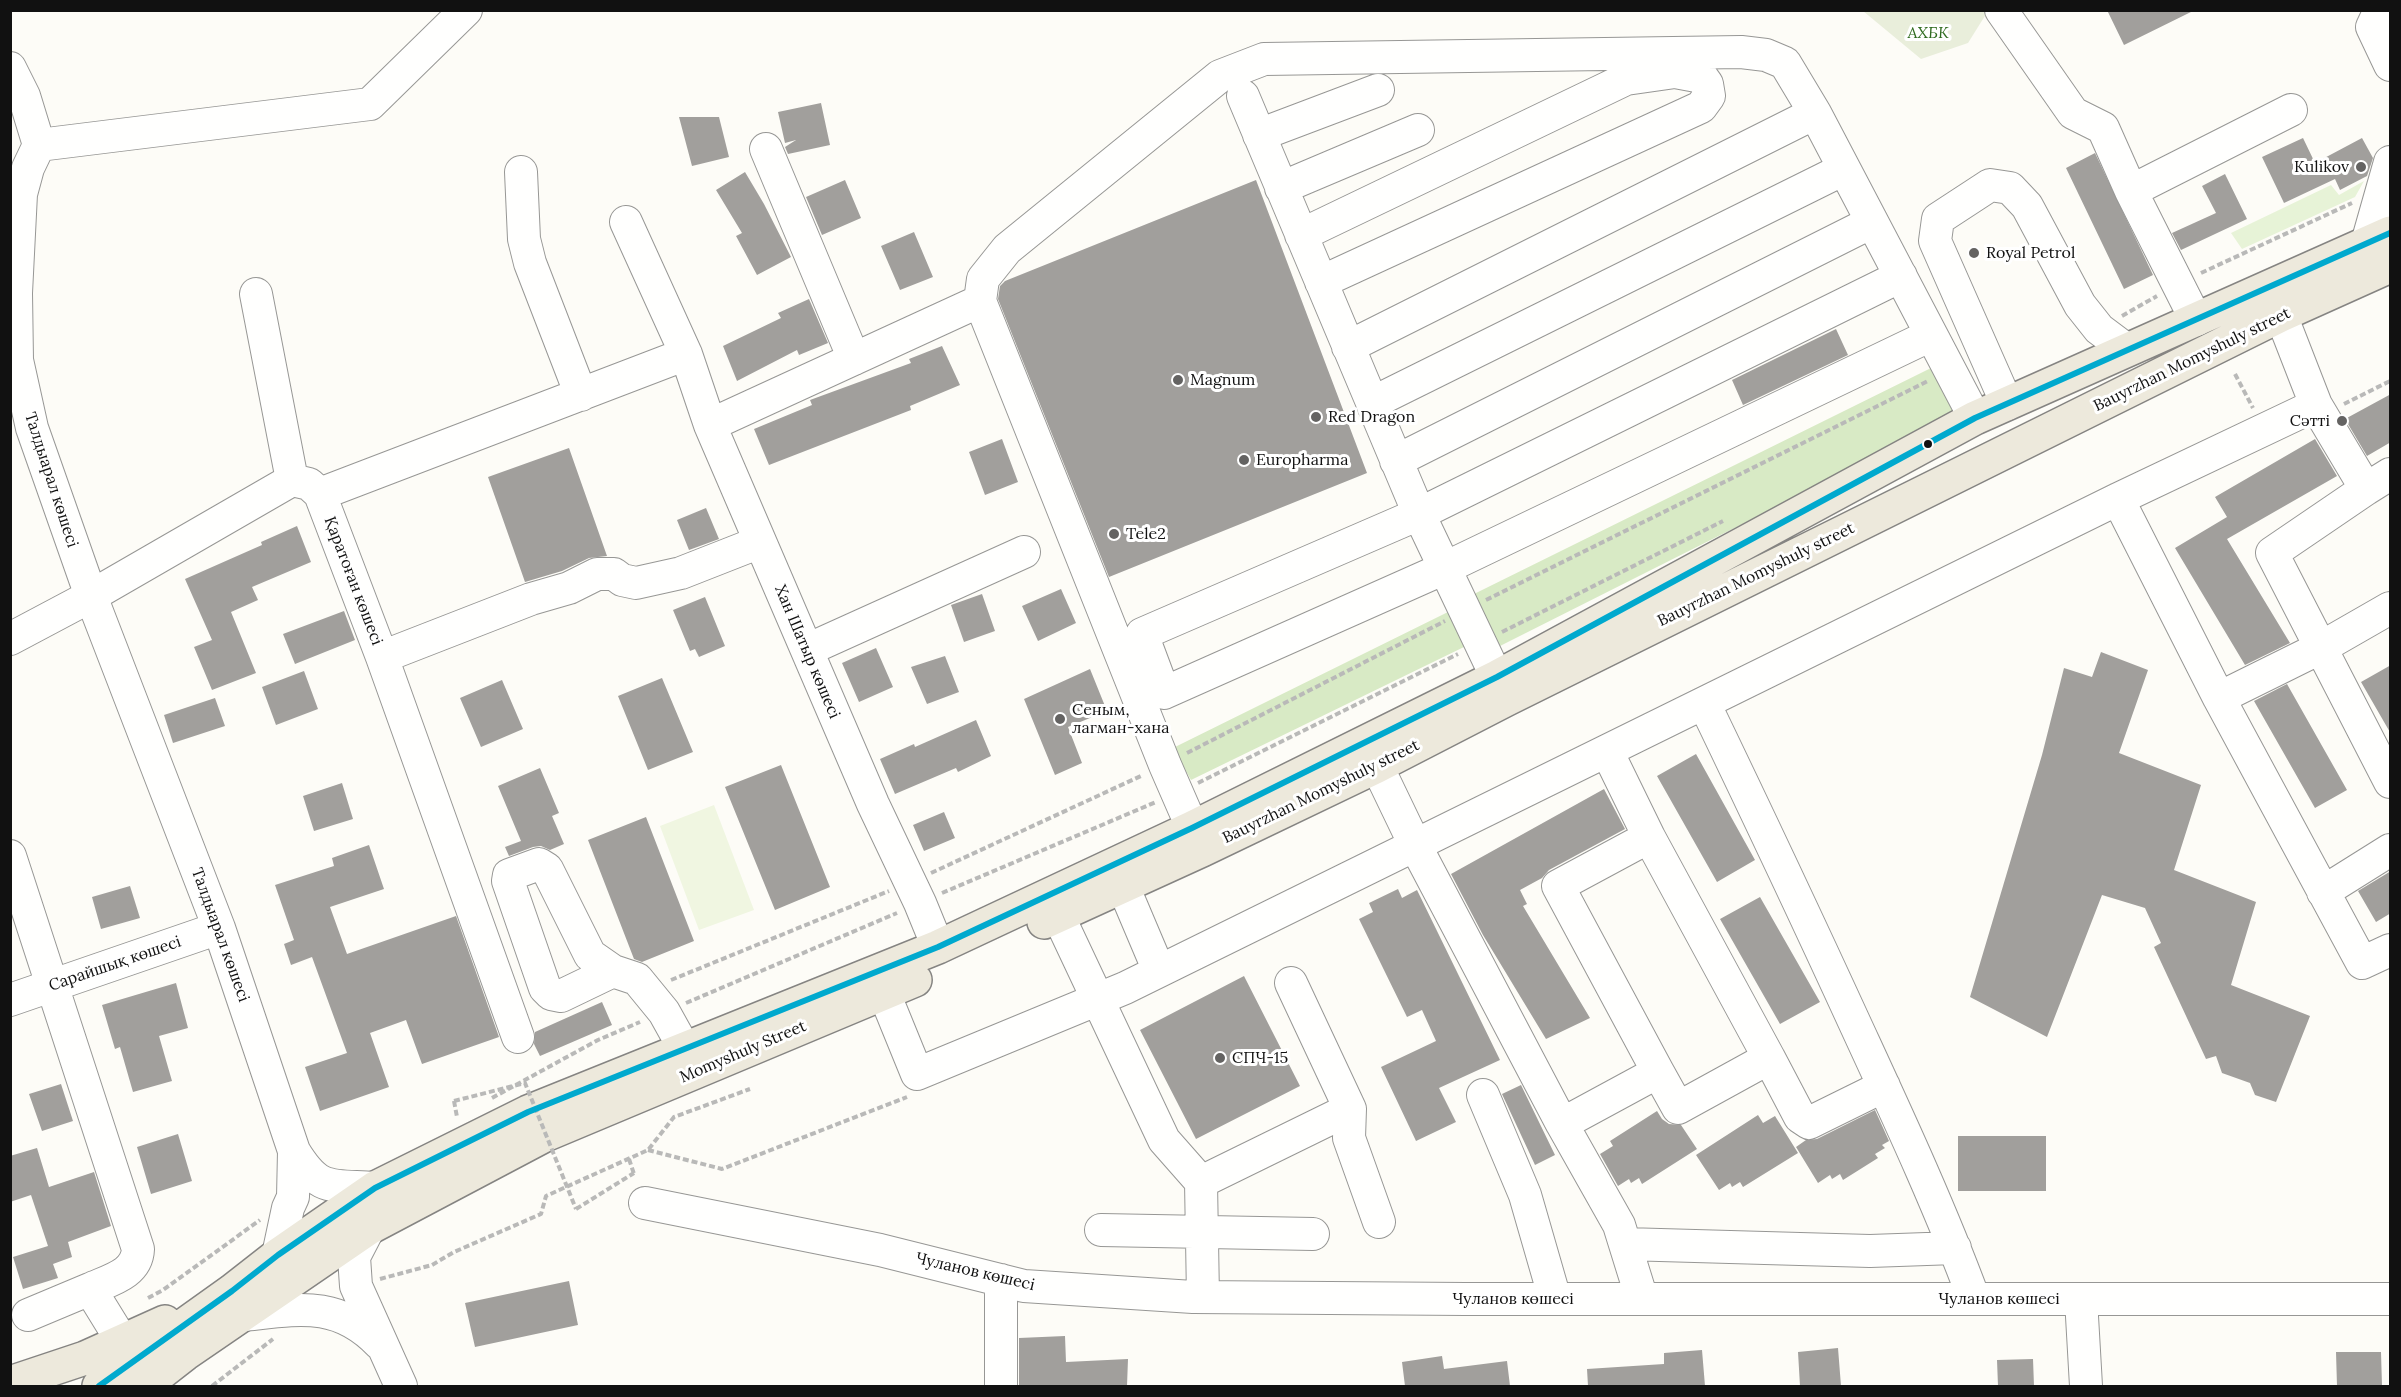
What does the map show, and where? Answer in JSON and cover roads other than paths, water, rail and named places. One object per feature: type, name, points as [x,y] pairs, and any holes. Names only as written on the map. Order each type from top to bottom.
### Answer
[{"type":"main road","name":"Bauyrzhan Momyshuly street","points":[[99,1386],[238,1303],[278,1255],[375,1188],[528,1112],[1377,766],[1502,688],[1975,418],[2379,238]]},
{"type":"main road","name":"Bauyrzhan Momyshuly street","points":[[1123,886],[1197,839],[1502,688],[2281,315],[2391,266]]},
{"type":"main road","name":"Momyshuly Street","points":[[238,1303],[369,1228],[544,1135],[884,993],[1123,886]]},
{"type":"main road","points":[[10,1383],[85,1358],[122,1341],[238,1303]]},
{"type":"main road","points":[[144,1386],[185,1354],[238,1303]]},
{"type":"street","points":[[10,68],[24,96],[39,145],[370,104],[466,10]]},
{"type":"street","points":[[2001,10],[2073,113],[2103,128],[2131,191],[2196,320]]},
{"type":"street","points":[[2380,10],[2372,27],[2391,65]]},
{"type":"street","points":[[1197,839],[1164,765],[1153,698],[1130,638],[980,301],[983,279],[1007,249],[1220,76],[1264,59],[1741,52],[1766,55],[1785,63],[1815,113],[1975,418]]},
{"type":"street","points":[[1301,235],[1626,79],[1676,72],[1702,77],[1707,84],[1709,96],[1701,107],[1321,282]]},
{"type":"street","points":[[1259,135],[1378,90]]},
{"type":"street","points":[[1243,96],[1419,514],[1502,688]]},
{"type":"street","points":[[2131,191],[2291,110]]},
{"type":"street","points":[[1348,346],[1815,113]]},
{"type":"street","points":[[1281,188],[1418,130]]},
{"type":"street","name":"Талдыарал көшесі","points":[[39,145],[28,168],[21,194],[13,295],[17,360],[32,428],[90,596],[219,928],[294,1150],[305,1170],[317,1181],[330,1185],[375,1188]]},
{"type":"street","points":[[765,149],[854,359]]},
{"type":"street","points":[[2379,238],[2391,162]]},
{"type":"street","points":[[1372,404],[1844,169]]},
{"type":"street","points":[[521,172],[524,239],[530,263],[581,395]]},
{"type":"street","points":[[2007,404],[1935,241],[1938,219],[1990,185],[2010,188],[2027,206],[2080,305],[2099,329],[2127,350]]},
{"type":"street","name":"Хан Шатыр көшесі","points":[[626,222],[686,354],[710,425],[760,542],[873,804],[938,946]]},
{"type":"street","points":[[1396,461],[1872,222]]},
{"type":"street","points":[[1130,638],[1419,514],[1901,276]]},
{"type":"street","points":[[256,294],[292,480]]},
{"type":"street","points":[[710,425],[980,301]]},
{"type":"street","points":[[2281,315],[2316,405],[2378,482],[2272,553],[2391,782]]},
{"type":"street","points":[[1153,698],[1445,568],[1931,335]]},
{"type":"street","name":"Қаратоған көшесі","points":[[518,1037],[382,657],[320,494],[686,354]]},
{"type":"street","points":[[884,993],[917,1074],[1159,971],[2118,499],[2316,405]]},
{"type":"street","points":[[10,639],[90,596],[292,480],[309,484],[320,494]]},
{"type":"street","points":[[2118,499],[2219,698],[2362,963],[2391,950]]},
{"type":"street","points":[[382,657],[531,600],[569,588],[597,574],[614,574],[622,580],[636,583],[681,573],[760,542]]},
{"type":"street","points":[[807,650],[1024,552]]},
{"type":"street","points":[[2219,698],[2322,647],[2391,608]]},
{"type":"street","points":[[1704,703],[1798,898],[1884,1086],[1955,1248],[1974,1299]]},
{"type":"street","points":[[1607,751],[1649,837],[1800,1117],[1809,1124],[1884,1086]]},
{"type":"street","points":[[1377,766],[1415,845],[1562,1124],[1619,1225],[1642,1299]]},
{"type":"street","points":[[1649,837],[1558,886],[1658,1072],[1678,1108],[1769,1058]]},
{"type":"street","points":[[2323,892],[2391,850]]},
{"type":"street","points":[[10,856],[138,1249],[138,1260],[127,1272],[28,1315]]},
{"type":"street","points":[[1123,886],[1159,971]]},
{"type":"street","points":[[1058,915],[1164,1140],[1201,1182],[1203,1297]]},
{"type":"street","name":"Сарайшық көшесі","points":[[10,1000],[219,928]]},
{"type":"street","points":[[613,970],[637,979],[664,1012],[684,1048]]},
{"type":"street","points":[[1291,983],[1350,1109],[1349,1138],[1379,1222]]},
{"type":"street","points":[[1562,1124],[1658,1072]]},
{"type":"street","points":[[1482,1095],[1525,1195],[1555,1299]]},
{"type":"street","points":[[1201,1182],[1350,1109]]},
{"type":"street","points":[[278,1255],[288,1208],[293,1197],[294,1150]]},
{"type":"street","name":"Чуланов көшесі","points":[[645,1203],[880,1250],[1024,1286],[1203,1297],[2391,1299]]},
{"type":"street","points":[[369,1228],[354,1257],[356,1286],[401,1386]]},
{"type":"street","points":[[1101,1230],[1313,1233]]},
{"type":"street","points":[[1625,1244],[1870,1251],[1955,1248]]},
{"type":"street","points":[[1001,1280],[1001,1386]]},
{"type":"street","points":[[90,1289],[122,1341]]},
{"type":"street","points":[[2081,1299],[2086,1386]]},
{"type":"street","points":[[238,1303],[323,1311],[353,1321],[369,1333],[384,1349]]},
{"type":"place","name":"Kulikov","points":[[2361,167]]},
{"type":"place","name":"Royal Petrol","points":[[1974,253]]},
{"type":"place","name":"Magnum","points":[[1178,380]]},
{"type":"place","name":"Red Dragon","points":[[1316,417]]},
{"type":"place","name":"Сәтті","points":[[2342,421]]},
{"type":"place","name":"Europharma","points":[[1244,460]]},
{"type":"place","name":"Tele2","points":[[1114,534]]},
{"type":"place","name":"Сеным, лагман-хана","points":[[1060,719]]},
{"type":"place","name":"СПЧ-15","points":[[1220,1058]]},
{"type":"park label","name":"АХБК","points":[[1928,33]]}]
